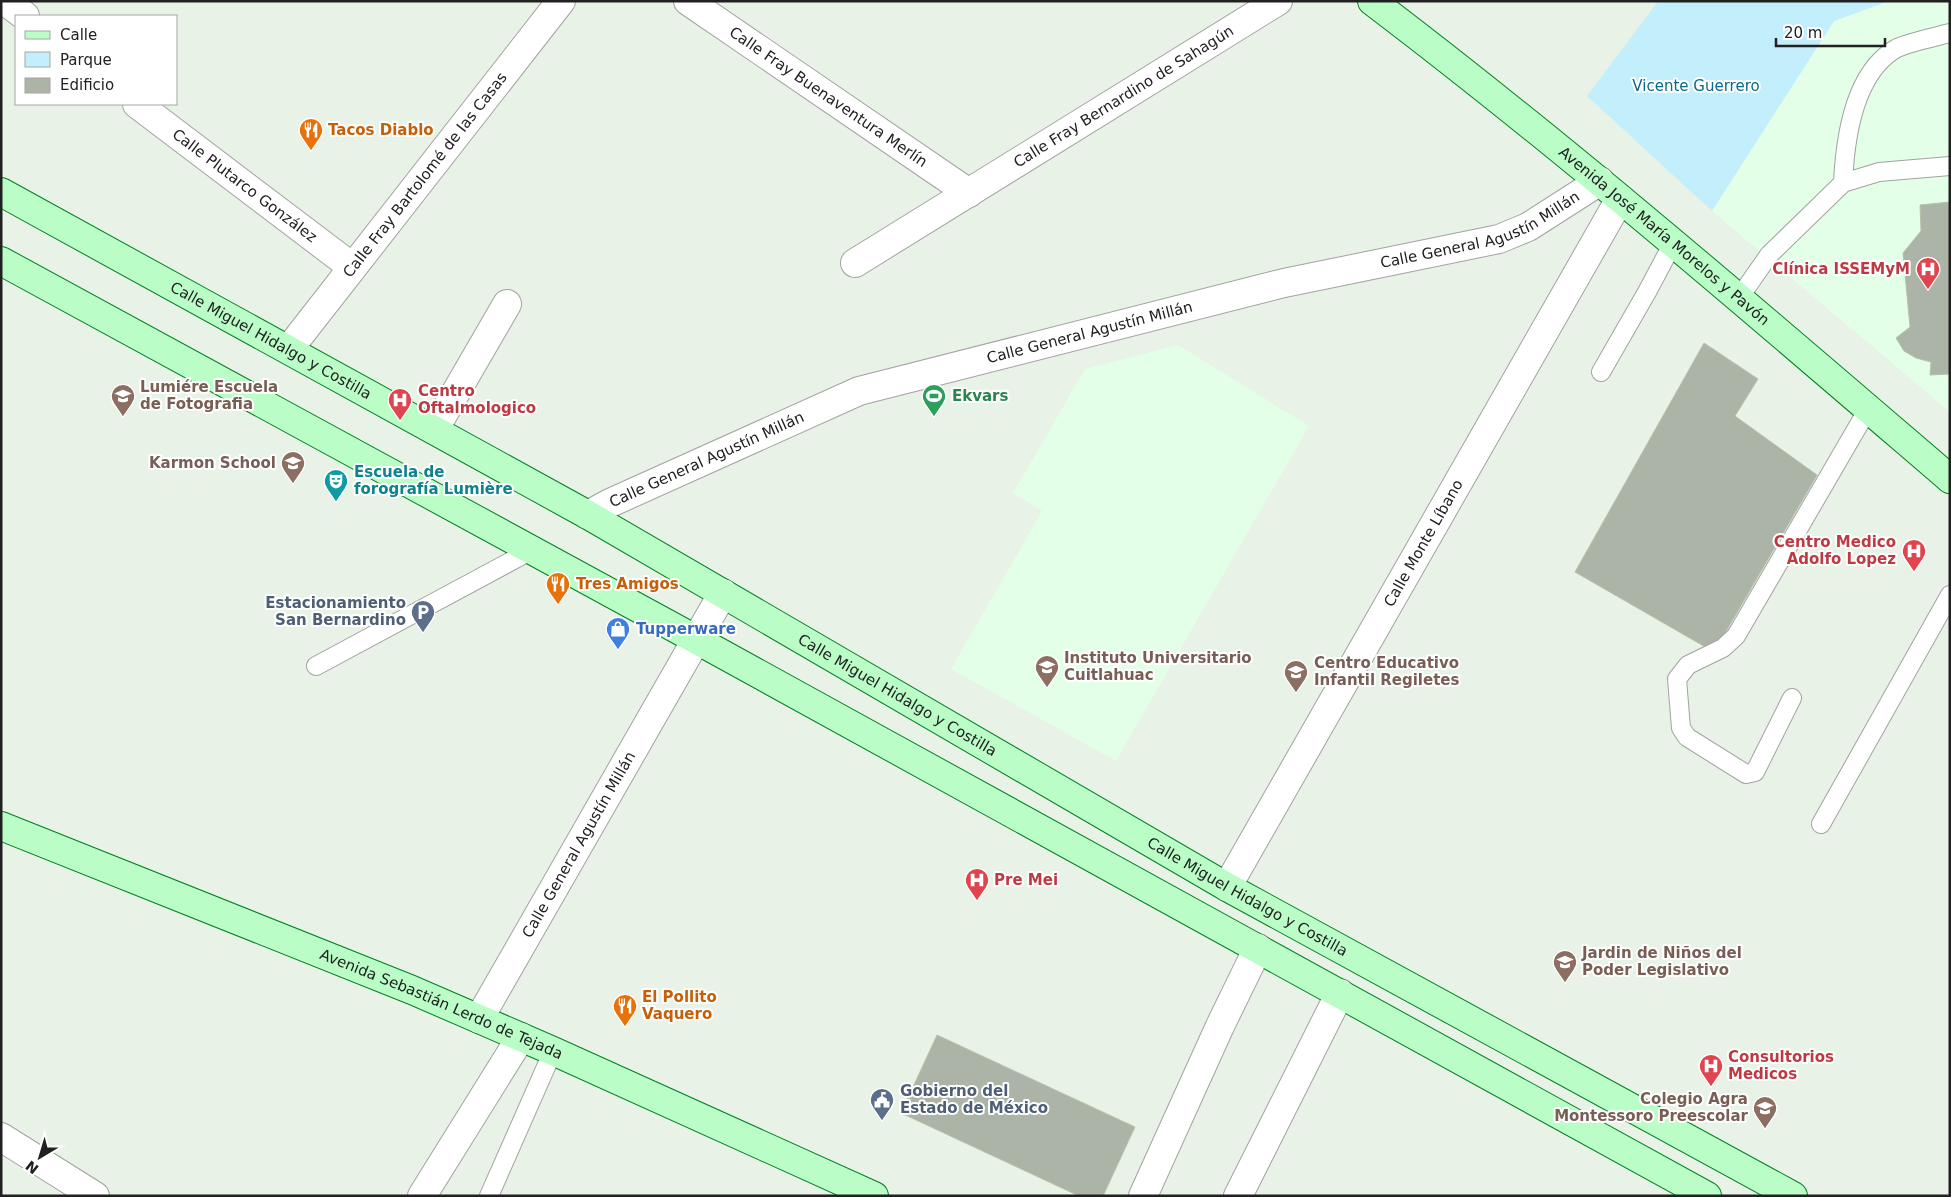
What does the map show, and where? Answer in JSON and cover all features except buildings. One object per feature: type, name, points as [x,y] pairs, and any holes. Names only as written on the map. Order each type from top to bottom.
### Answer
[{"type":"main road","name":"Avenida José María Morelos y Pavón","points":[[1372,1],[1600,181],[1950,479]]},
{"type":"main road","name":"Calle Miguel Hidalgo y Costilla","points":[[1,192],[588,515],[1227,887],[1794,1196]]},
{"type":"main road","points":[[1,261],[697,640],[1707,1196]]},
{"type":"main road","name":"Avenida Sebastián Lerdo de Tejada","points":[[1,826],[412,990],[553,1051],[874,1196]]},
{"type":"street","points":[[5,1],[24,15]]},
{"type":"street","name":"Calle Fray Bartolomé de las Casas","points":[[288,349],[561,1]]},
{"type":"street","name":"Calle Fray Buenaventura Merlín","points":[[688,1],[970,193]]},
{"type":"street","name":"Calle Fray Bernardino de Sahagún","points":[[855,264],[1278,1]]},
{"type":"street","name":"Calle Plutarco González","points":[[138,105],[352,267]]},
{"type":"street","name":"Calle General Agustín Millán","points":[[588,515],[860,391],[1284,283],[1499,239],[1528,227],[1600,181]]},
{"type":"street","name":"Calle Monte Líbano","points":[[1227,887],[1620,199]]},
{"type":"street","points":[[434,430],[507,304]]},
{"type":"street","name":"Calle General Agustín Millán","points":[[478,1019],[723,593]]},
{"type":"street","points":[[1143,1196],[1220,1026],[1258,948]]},
{"type":"street","points":[[1238,1196],[1340,994]]},
{"type":"street","points":[[422,1196],[521,1037]]},
{"type":"street","points":[[1,1137],[95,1196]]},
{"type":"lane","points":[[1842,183],[1844,160],[1853,113],[1863,85],[1879,64],[1898,48],[1950,33]]},
{"type":"lane","points":[[1739,298],[1769,254],[1842,183],[1879,172],[1950,166]]},
{"type":"lane","points":[[1601,372],[1673,242]]},
{"type":"lane","points":[[1792,698],[1755,772],[1746,774],[1687,737],[1684,733],[1681,728],[1678,679],[1688,666],[1723,648],[1736,636],[1868,408]]},
{"type":"lane","points":[[316,666],[532,550]]},
{"type":"lane","points":[[1821,824],[1950,594]]},
{"type":"lane","points":[[489,1196],[553,1051]]},
{"type":"shaded area","points":[[1889,1],[1950,1],[1950,412],[1712,211],[1834,21]]},
{"type":"shaded area","points":[[1178,345],[1309,426],[1116,761],[951,669],[1042,511],[1013,493],[1085,369]]},
{"type":"green space","name":"Vicente Guerrero","points":[[1658,1],[1889,1],[1834,21],[1712,211],[1587,96]]},
{"type":"place","name":"Tacos Diablo","points":[[311,151]]},
{"type":"place","name":"Clínica ISSEMyM","points":[[1928,290]]},
{"type":"place","name":"Lumiére Escuela de Fotografia","points":[[123,417]]},
{"type":"place","name":"Ekvars","points":[[934,417]]},
{"type":"place","name":"Centro Oftalmologico","points":[[400,421]]},
{"type":"place","name":"Karmon School","points":[[293,484]]},
{"type":"place","name":"Escuela de forografía Lumière","points":[[336,502]]},
{"type":"place","name":"Centro Medico Adolfo Lopez","points":[[1914,572]]},
{"type":"place","name":"Tres Amigos","points":[[558,605]]},
{"type":"place","name":"Estacionamiento San Bernardino","points":[[423,633]]},
{"type":"place","name":"Tupperware","points":[[618,650]]},
{"type":"place","name":"Instituto Universitario Cuitlahuac","points":[[1047,688]]},
{"type":"place","name":"Centro Educativo Infantil Regiletes","points":[[1296,693]]},
{"type":"place","name":"Pre Mei","points":[[977,901]]},
{"type":"place","name":"Jardin de Niños del Poder Legislativo","points":[[1565,983]]},
{"type":"place","name":"El Pollito Vaquero","points":[[625,1027]]},
{"type":"place","name":"Consultorios Medicos","points":[[1711,1087]]},
{"type":"place","name":"Gobierno del Estado de México","points":[[882,1121]]},
{"type":"place","name":"Colegio Agra Montessoro Preescolar","points":[[1765,1129]]}]
